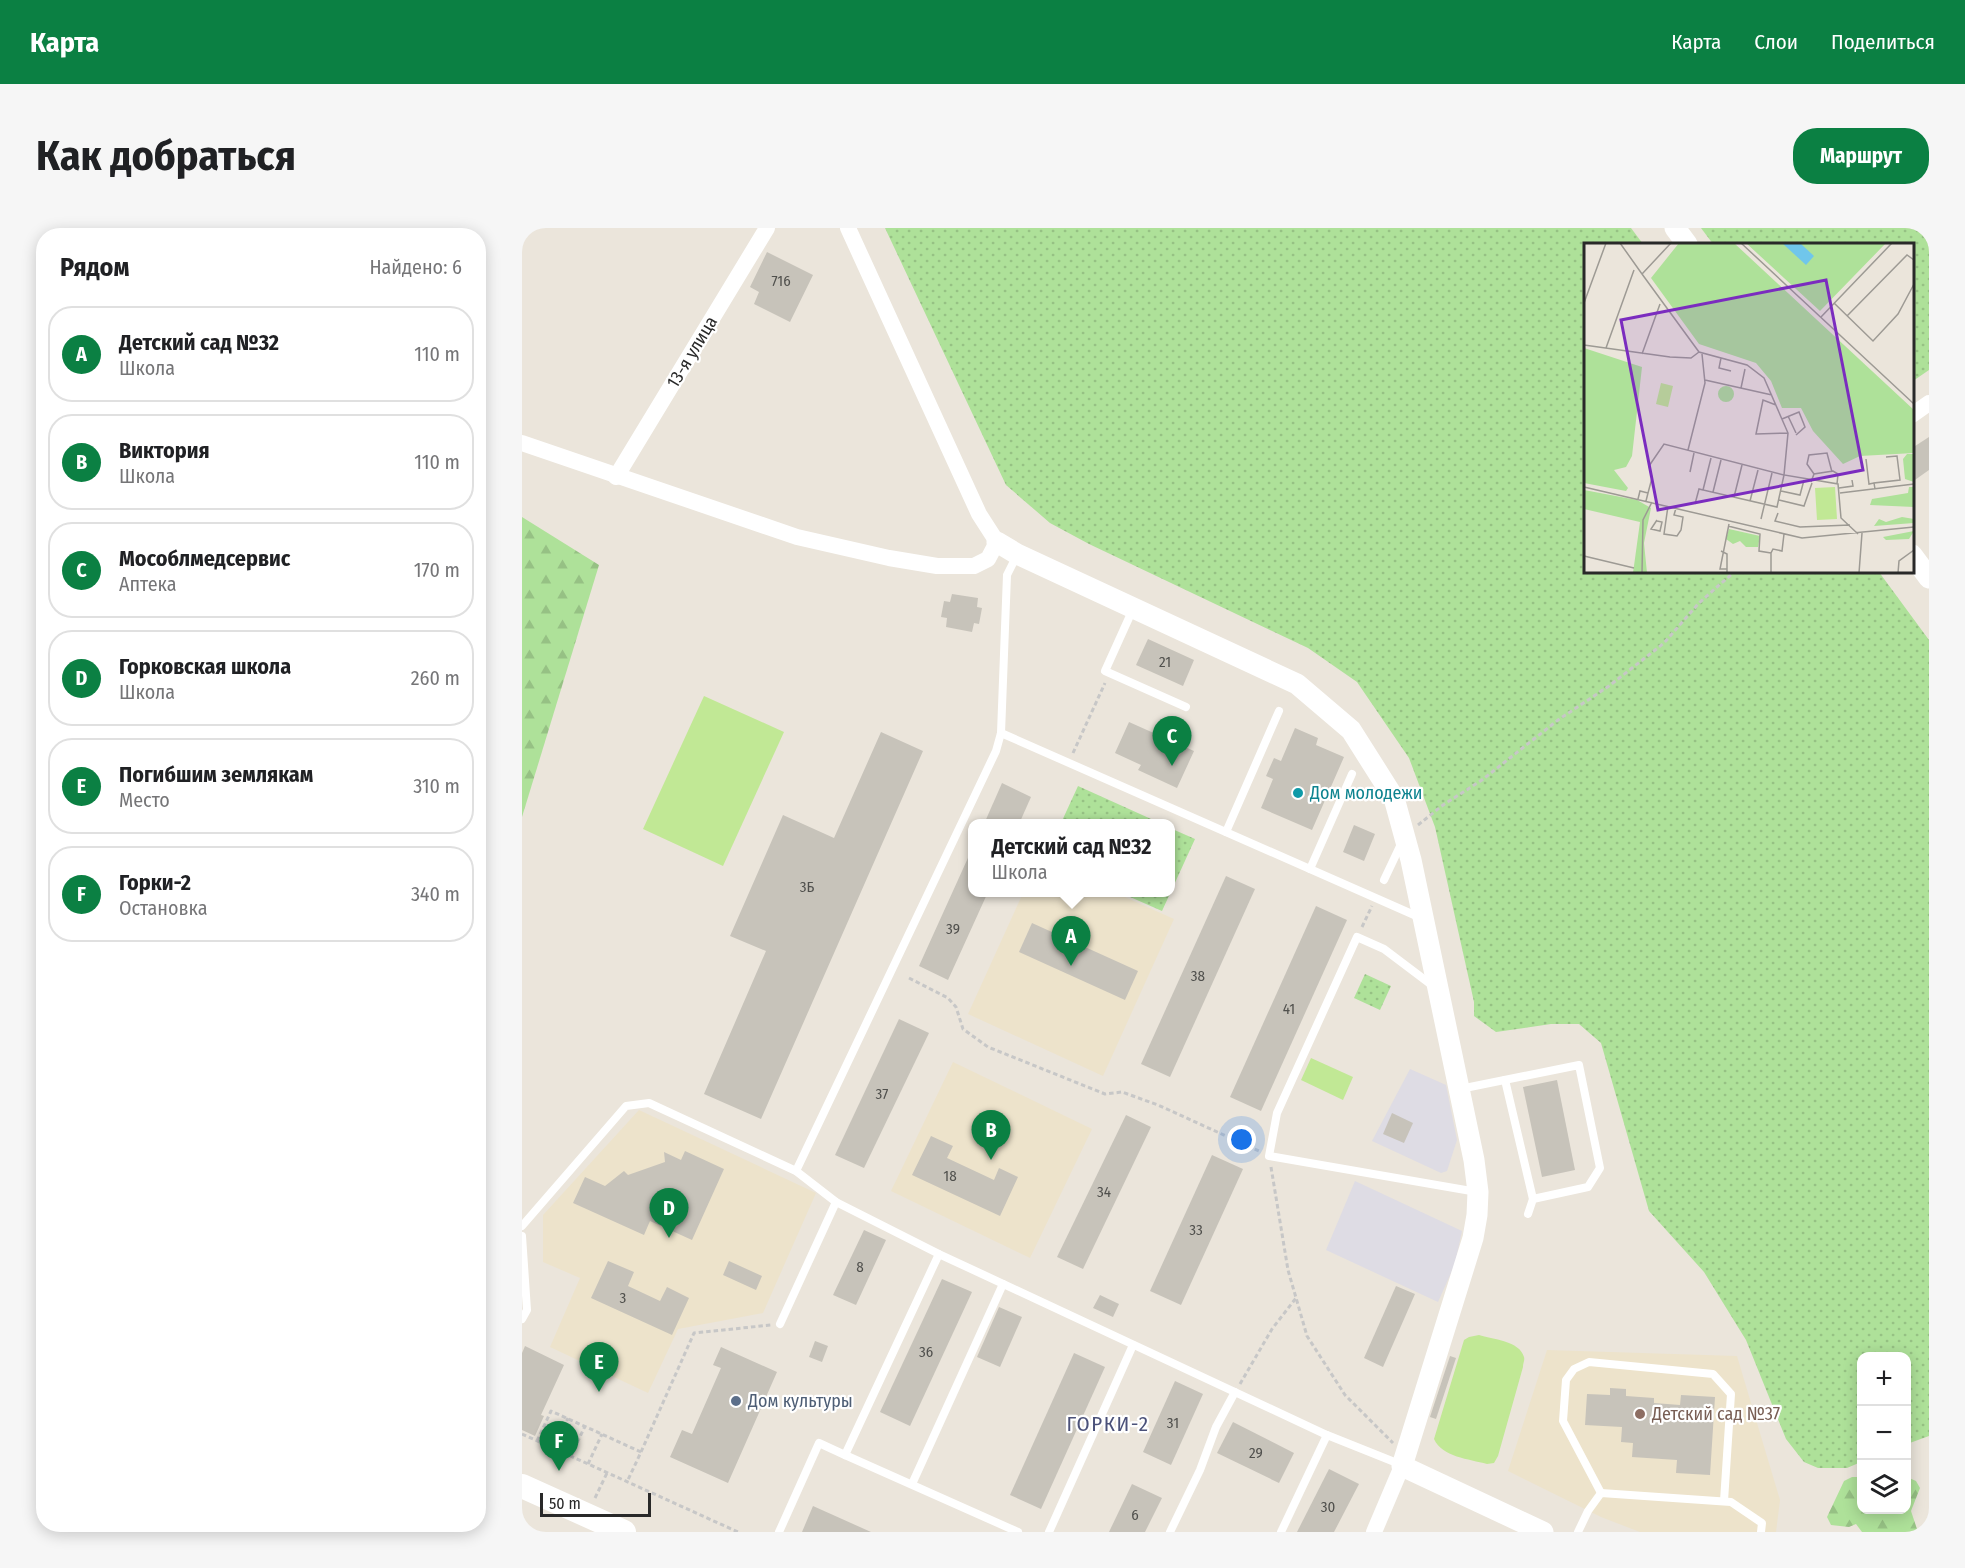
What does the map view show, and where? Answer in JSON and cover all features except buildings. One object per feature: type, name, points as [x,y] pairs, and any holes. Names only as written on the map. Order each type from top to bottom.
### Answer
[{"type":"main road","points":[[522,1486],[592,1515],[624,1532]]},
{"type":"street","name":"13-я улица","points":[[616,477],[767,228]]},
{"type":"street","points":[[848,228],[979,514],[998,542],[1017,554],[1297,684],[1351,730],[1394,798],[1439,990],[1474,1160],[1478,1192],[1477,1215],[1468,1258],[1405,1458],[1374,1532]]},
{"type":"street","points":[[1675,228],[1686,243]]},
{"type":"street","points":[[1914,414],[1929,403]]},
{"type":"street","points":[[522,443],[797,537],[937,566],[974,566],[988,559],[998,542]]},
{"type":"street","points":[[1914,558],[1929,578]]},
{"type":"street","points":[[1405,1458],[1521,1527],[1543,1532]]},
{"type":"lane","points":[[795,1172],[996,752],[1001,733],[1007,575],[1017,554]]},
{"type":"lane","points":[[1133,608],[1106,671],[1186,707]]},
{"type":"lane","points":[[1226,832],[1279,711]]},
{"type":"lane","points":[[1001,733],[1424,920]]},
{"type":"lane","points":[[1310,869],[1352,774]]},
{"type":"lane","points":[[1384,880],[1404,836]]},
{"type":"lane","points":[[1439,990],[1384,949],[1357,937],[1277,1113],[1269,1156],[1478,1192]]},
{"type":"lane","points":[[1460,1089],[1579,1065],[1600,1168],[1588,1187],[1533,1199]]},
{"type":"lane","points":[[1505,1080],[1533,1199],[1528,1214]]},
{"type":"lane","points":[[522,1226],[626,1106],[649,1103],[795,1172],[836,1202],[939,1254],[1327,1435],[1405,1458]]},
{"type":"lane","points":[[780,1324],[836,1202]]},
{"type":"lane","points":[[522,1236],[527,1310],[522,1319]]},
{"type":"lane","points":[[845,1455],[939,1254]]},
{"type":"lane","points":[[912,1485],[1003,1284]]},
{"type":"lane","points":[[1049,1532],[1133,1345]]},
{"type":"lane","points":[[1601,1493],[1563,1421],[1566,1380],[1574,1369],[1589,1362],[1713,1374],[1731,1394],[1724,1501]]},
{"type":"lane","points":[[1170,1532],[1200,1470],[1216,1428],[1235,1392]]},
{"type":"lane","points":[[1281,1532],[1327,1435]]},
{"type":"lane","points":[[779,1532],[819,1443],[1018,1532]]},
{"type":"lane","points":[[1601,1493],[1731,1502],[1762,1522],[1761,1532]]},
{"type":"lane","points":[[1578,1532],[1588,1511],[1601,1493]]},
{"type":"path","points":[[1404,836],[1443,805],[1482,780],[1557,720],[1609,686],[1664,643],[1698,604],[1733,573]]},
{"type":"path","points":[[1069,763],[1109,673]]},
{"type":"path","points":[[909,978],[948,998],[956,1007],[963,1029],[988,1047],[1105,1094],[1122,1092],[1158,1105],[1269,1156],[1288,1270],[1307,1336],[1345,1395],[1405,1458]]},
{"type":"path","points":[[1235,1392],[1272,1329],[1296,1298]]},
{"type":"path","points":[[627,1482],[694,1333],[780,1324]]},
{"type":"path","points":[[537,1441],[551,1411],[641,1452]]},
{"type":"path","points":[[554,1449],[568,1418]]},
{"type":"path","points":[[571,1456],[585,1426]]},
{"type":"path","points":[[522,1434],[738,1532]]},
{"type":"path","points":[[588,1464],[602,1434]]},
{"type":"path","points":[[592,1515],[595,1497],[607,1473]]},
{"type":"shaded area","points":[[1021,897],[1125,897],[1174,919],[1103,1076],[968,1014]]},
{"type":"shaded area","points":[[953,1062],[1092,1129],[1030,1258],[891,1191]]},
{"type":"shaded area","points":[[1410,1069],[1446,1085],[1457,1140],[1447,1171],[1441,1173],[1372,1141]]},
{"type":"shaded area","points":[[639,1110],[816,1193],[763,1313],[678,1329],[648,1393],[550,1347],[580,1278],[543,1262],[543,1215]]},
{"type":"shaded area","points":[[1355,1181],[1462,1231],[1455,1264],[1438,1302],[1326,1250]]},
{"type":"shaded area","name":"Детский сад №37","points":[[1547,1350],[1737,1356],[1780,1500],[1776,1532],[1640,1532],[1601,1517],[1508,1471]]},
{"type":"green space","points":[[885,228],[1631,228],[1642,243],[1584,243],[1584,573],[1880,573],[1929,640],[1929,1436],[1911,1443],[1911,1352],[1857,1352],[1857,1464],[1847,1468],[1818,1468],[1804,1462],[1786,1439],[1746,1340],[1704,1272],[1649,1211],[1601,1043],[1579,1024],[1551,1024],[1496,1032],[1474,1016],[1474,1002],[1435,827],[1409,758],[1357,682],[1308,648],[1089,544],[1050,523],[1006,485]]},
{"type":"green space","points":[[1701,228],[1929,228],[1929,370],[1914,380],[1914,243],[1712,243]]},
{"type":"green space","points":[[522,517],[599,565],[522,817]]},
{"type":"green space","points":[[704,696],[784,732],[723,866],[643,829]]},
{"type":"green space","points":[[1078,786],[1151,819],[1063,819]]},
{"type":"green space","points":[[1175,830],[1195,839],[1175,883]]},
{"type":"green space","points":[[1130,897],[1168,897],[1162,911]]},
{"type":"green space","points":[[1365,974],[1391,986],[1380,1010],[1354,998]]},
{"type":"green space","points":[[1311,1058],[1353,1077],[1343,1100],[1301,1080]]},
{"type":"green space","points":[[1479,1335],[1517,1347],[1524,1358],[1498,1456],[1494,1463],[1487,1464],[1450,1454],[1443,1450],[1434,1439],[1464,1340]]},
{"type":"green space","points":[[1857,1477],[1857,1514],[1911,1514],[1911,1511],[1918,1532],[1862,1532],[1856,1524],[1849,1527],[1831,1525],[1827,1517],[1844,1481]]},
{"type":"green space","points":[[1911,1479],[1916,1481],[1920,1488],[1911,1511]]},
{"type":"place","name":"Мособлмедсервис","points":[[1172,766]]},
{"type":"place","name":"Дом молодежи","points":[[1298,793]]},
{"type":"place","name":"Детский сад №32","points":[[1071,966]]},
{"type":"place","name":"Виктория","points":[[991,1160]]},
{"type":"place","name":"Горковская школа","points":[[669,1238]]},
{"type":"place","name":"Погибшим землякам","points":[[599,1392]]},
{"type":"place","name":"Дом культуры","points":[[736,1401]]},
{"type":"place","name":"Детский сад №37","points":[[1640,1414]]},
{"type":"place","name":"Горки-2","points":[[559,1471]]},
{"type":"district","name":"ГОРКИ-2","points":[[1108,1424]]}]
